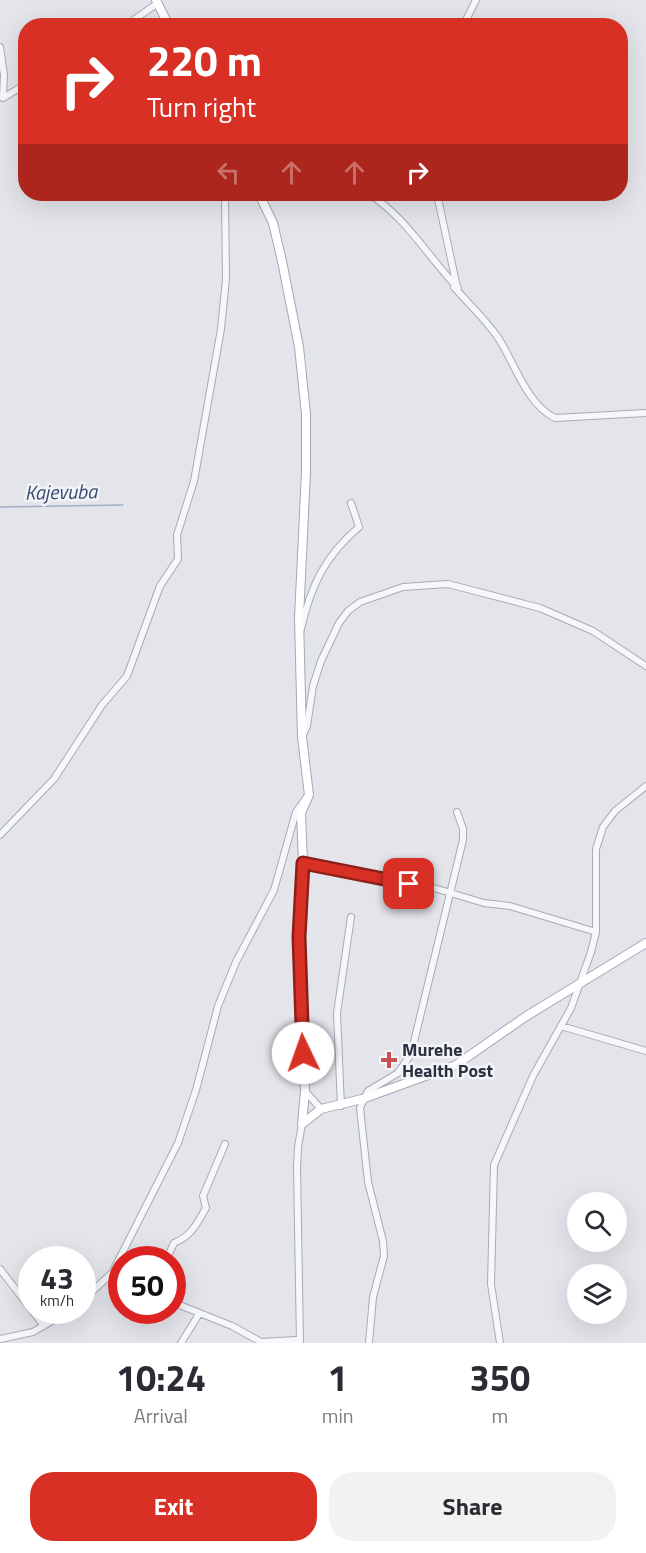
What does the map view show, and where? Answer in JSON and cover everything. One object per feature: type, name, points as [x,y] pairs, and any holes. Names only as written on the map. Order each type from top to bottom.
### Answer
[{"type":"main road","points":[[157,2],[166,18]]},
{"type":"main road","points":[[262,201],[275,233],[299,347],[303,378],[306,472],[300,634],[302,737],[309,795],[301,813],[303,863],[299,937],[305,1091],[302,1124]]},
{"type":"main road","points":[[302,1124],[321,1109],[362,1100],[456,1065],[525,1017],[646,943]]},
{"type":"street","points":[[467,18],[476,0]]},
{"type":"street","points":[[136,18],[157,2]]},
{"type":"street","points":[[0,47],[4,75],[3,98],[18,89]]},
{"type":"street","points":[[0,835],[54,779],[102,705],[127,676],[160,586],[177,559],[177,535],[194,481],[221,329],[226,279],[225,201]]},
{"type":"street","points":[[379,201],[410,228],[440,270],[458,288]]},
{"type":"street","points":[[439,201],[458,288]]},
{"type":"street","points":[[458,288],[454,287],[498,337],[533,399],[547,415],[555,418],[646,413]]},
{"type":"street","points":[[300,634],[311,595],[324,565],[339,544],[359,527],[351,503]]},
{"type":"street","points":[[302,737],[321,661],[339,623],[348,611],[360,602],[403,587],[448,584],[540,608],[593,631],[646,666]]},
{"type":"street","points":[[500,1343],[491,1284],[494,1165],[534,1073],[561,1026],[578,986],[596,932],[596,857],[601,833],[615,811],[646,786]]},
{"type":"street","points":[[125,1246],[178,1143],[196,1090],[218,1006],[236,962],[274,890],[296,812],[309,795]]},
{"type":"street","points":[[369,1343],[372,1306],[384,1256],[383,1241],[368,1182],[360,1108],[362,1100],[373,1088],[398,1073],[409,1059],[464,832],[457,812]]},
{"type":"street","points":[[303,863],[451,892],[484,903],[510,906],[596,932]]},
{"type":"street","points":[[341,1106],[337,1013],[351,917]]},
{"type":"street","points":[[561,1026],[646,1052]]},
{"type":"street","points":[[305,1091],[321,1109]]},
{"type":"street","points":[[300,1343],[297,1147],[302,1124]]},
{"type":"street","points":[[173,1246],[174,1243],[185,1239],[206,1208],[203,1197],[225,1144]]},
{"type":"street","points":[[0,1269],[44,1326]]},
{"type":"street","points":[[96,1287],[108,1277]]},
{"type":"street","points":[[186,1308],[232,1326],[261,1342],[296,1340],[300,1343]]},
{"type":"street","points":[[181,1343],[199,1314]]},
{"type":"street","points":[[0,1339],[28,1334],[47,1324]]},
{"type":"waterway","name":"Kajevuba","points":[[0,507],[123,505]]},
{"type":"place","name":"Murehe Health Post","points":[[389,1060]]},
{"type":"route","points":[[303,1053],[299,975],[303,863],[409,884]]}]
